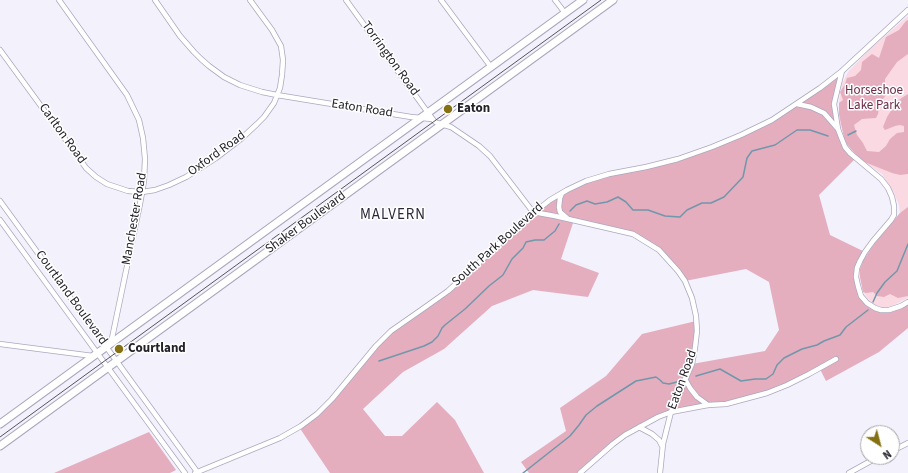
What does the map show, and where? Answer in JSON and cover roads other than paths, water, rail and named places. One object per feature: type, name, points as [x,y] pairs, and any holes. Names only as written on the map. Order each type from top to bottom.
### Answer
[{"type":"main road","name":"Shaker Boulevard","points":[[0,424],[421,118],[430,116],[491,67],[583,0]]},
{"type":"main road","name":"Shaker Boulevard","points":[[0,446],[613,0]]},
{"type":"street","name":"Manchester Road","points":[[59,0],[118,82],[136,112],[142,128],[145,172],[142,192],[109,345]]},
{"type":"street","name":"Eaton Road","points":[[154,0],[194,52],[224,77],[240,85],[277,95],[421,118]]},
{"type":"street","name":"Oxford Road","points":[[142,192],[155,190],[169,185],[196,171],[242,138],[270,109],[277,95],[281,81],[283,67],[281,46],[272,30],[250,0]]},
{"type":"street","name":"Torrington Road","points":[[346,0],[430,116]]},
{"type":"street","points":[[442,0],[491,67]]},
{"type":"street","points":[[555,0],[565,13]]},
{"type":"street","name":"South Park Boulevard","points":[[197,473],[280,438],[317,414],[332,399],[376,346],[391,331],[448,291],[533,212],[546,202],[562,192],[586,181],[609,174],[678,159],[741,135],[772,120],[820,88],[842,71],[908,10]]},
{"type":"street","name":"Carlton Road","points":[[0,50],[74,151],[101,182],[128,191],[142,192]]},
{"type":"street","points":[[842,71],[834,104],[838,129],[843,142],[850,153],[876,174],[888,188],[894,206],[894,215],[865,252],[857,268],[856,277],[858,286],[861,296],[867,303],[881,310],[889,310],[908,302]]},
{"type":"street","points":[[797,104],[811,107],[824,113],[838,129]]},
{"type":"street","points":[[430,116],[435,122],[451,127],[479,146],[490,156],[533,212]]},
{"type":"street","points":[[562,192],[559,208],[563,215],[568,219]]},
{"type":"street","name":"Courtland Boulevard","points":[[0,201],[90,323],[109,345],[117,361],[197,473]]},
{"type":"street","name":"Eaton Road","points":[[533,212],[633,234],[659,250],[685,281],[692,298],[696,316],[697,331],[695,348],[692,364],[671,412],[662,446],[660,473]]},
{"type":"street","name":"Courtland Boulevard","points":[[0,220],[81,330],[95,355],[108,368],[185,473]]},
{"type":"street","points":[[81,330],[90,323]]},
{"type":"street","points":[[0,344],[95,355]]},
{"type":"street","points":[[580,473],[612,444],[658,416],[708,405],[726,404],[767,393],[787,385],[836,359]]},
{"type":"street","points":[[685,378],[697,397],[708,405]]},
{"type":"street","points":[[639,427],[652,434],[659,440],[662,446]]},
{"type":"street","points":[[850,473],[864,465]]},
{"type":"waterway","points":[[570,211],[576,205],[587,201],[595,204],[607,202],[618,197],[626,202],[633,210],[648,210],[665,216],[680,217],[687,210],[702,203],[711,203],[724,197],[743,177],[747,158],[752,151],[775,145],[797,130],[810,130],[828,136]]},
{"type":"waterway","points":[[848,135],[856,131]]},
{"type":"waterway","points":[[379,361],[432,342],[445,325],[503,275],[512,259],[523,248],[526,242],[544,240],[555,231],[559,224]]},
{"type":"waterway","points":[[873,302],[877,293],[885,282],[897,271],[908,244]]},
{"type":"waterway","points":[[696,376],[720,369],[741,381],[766,379],[773,374],[777,365],[784,358],[802,349],[817,345],[840,335],[846,327],[868,310]]},
{"type":"waterway","points":[[523,473],[570,436],[586,415],[597,406],[636,381],[656,377],[663,383],[669,384],[677,382]]},
{"type":"tram line","points":[[0,437],[601,0]]},
{"type":"place","name":"Eaton","points":[[448,109]]},
{"type":"place","name":"Courtland","points":[[119,349]]},
{"type":"district","name":"MALVERN","points":[[393,216]]},
{"type":"park label","name":"Horseshoe Lake Park","points":[[874,98]]}]
